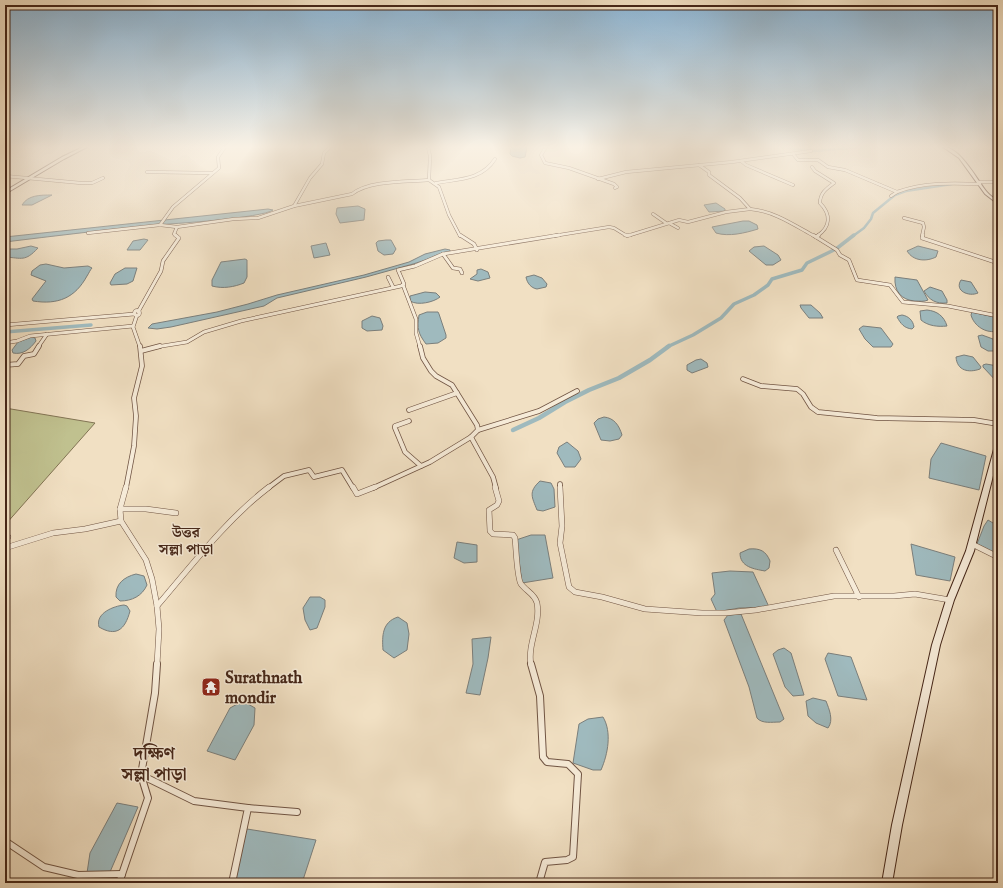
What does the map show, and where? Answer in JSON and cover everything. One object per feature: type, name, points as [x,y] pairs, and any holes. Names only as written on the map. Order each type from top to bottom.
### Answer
[{"type":"main road","points":[[982,188],[998,203]]},
{"type":"main road","points":[[887,883],[897,825],[936,645],[950,600],[972,544],[998,444]]},
{"type":"street","points":[[160,225],[174,207],[195,188]]},
{"type":"street","points":[[294,206],[304,188]]},
{"type":"street","points":[[88,233],[160,225],[177,227],[234,219],[258,218],[294,206],[352,194],[360,188]]},
{"type":"street","points":[[440,188],[449,215],[460,236],[474,244],[477,250]]},
{"type":"street","points":[[727,188],[740,198],[750,208]]},
{"type":"street","points":[[816,237],[827,229],[828,216],[824,207],[820,203],[819,198],[826,188]]},
{"type":"street","points":[[889,188],[897,192]]},
{"type":"street","points":[[891,196],[906,188]]},
{"type":"street","points":[[478,430],[471,415],[452,385],[431,372],[423,358],[416,334],[416,319],[398,270],[415,266],[443,254],[477,250],[610,227],[627,236],[679,220],[688,222],[726,212],[750,208],[763,210],[774,214],[838,250],[838,254],[849,260],[857,280],[890,285],[903,302],[948,306],[998,316]]},
{"type":"street","points":[[653,214],[678,228]]},
{"type":"street","points":[[904,218],[923,223],[925,225],[923,239],[946,245],[986,261],[998,263]]},
{"type":"street","points":[[119,883],[148,798],[141,774],[155,693],[159,629],[157,606],[152,579],[146,560],[121,520],[120,509],[129,476],[134,446],[136,416],[134,398],[142,366],[141,351],[132,326],[136,314],[161,271],[163,261],[179,238],[174,234],[177,227]]},
{"type":"street","points":[[443,254],[453,268],[460,269],[462,273]]},
{"type":"street","points":[[388,277],[393,287]]},
{"type":"street","points":[[141,351],[170,344],[187,342],[204,332],[248,320],[403,285]]},
{"type":"street","points":[[5,325],[136,314]]},
{"type":"street","points":[[5,343],[30,336],[132,326]]},
{"type":"street","points":[[5,365],[18,364],[24,356],[34,354],[46,334]]},
{"type":"street","points":[[742,379],[748,383],[758,384],[764,387],[795,388],[800,391],[811,408],[818,412],[877,418],[974,420],[998,424]]},
{"type":"street","points":[[157,606],[227,525],[256,497],[284,476],[309,470],[314,477],[316,477],[342,470],[357,494],[360,494],[443,456],[471,437],[478,430],[539,411],[577,391]]},
{"type":"street","points":[[409,410],[457,393]]},
{"type":"street","points":[[408,421],[397,424],[395,428],[405,452],[421,466]]},
{"type":"street","points":[[471,437],[493,477],[499,501],[497,505],[488,510],[490,531],[493,534],[513,535],[515,538],[520,583],[535,598],[537,603],[537,613],[530,655],[532,670],[540,696],[543,757],[547,762],[568,764],[578,774],[573,857],[569,860],[551,860],[545,862],[539,883]]},
{"type":"street","points":[[560,484],[562,526],[560,543],[569,587],[575,592],[602,597],[645,609],[725,613],[756,610],[834,596],[859,597],[915,594],[950,600]]},
{"type":"street","points":[[120,509],[146,509],[176,513]]},
{"type":"street","points":[[5,548],[53,533],[85,529],[121,520]]},
{"type":"street","points":[[5,543],[8,537]]},
{"type":"street","points":[[972,544],[998,557]]},
{"type":"street","points":[[836,550],[859,597]]},
{"type":"street","points":[[141,774],[194,801],[248,808],[297,812]]},
{"type":"street","points":[[232,883],[248,808]]},
{"type":"street","points":[[5,841],[44,867],[78,875],[122,874]]},
{"type":"green space","points":[[5,408],[95,423],[5,525]]},
{"type":"water","points":[[52,195],[32,205],[22,205],[31,197]]},
{"type":"water","points":[[716,203],[725,209],[725,211],[709,212],[704,205]]},
{"type":"water","points":[[358,206],[365,209],[364,220],[340,223],[336,214],[337,208]]},
{"type":"water","points":[[268,209],[273,210],[252,216],[153,225],[5,242],[5,237]]},
{"type":"water","points":[[749,221],[757,225],[758,229],[726,235],[716,233],[712,227]]},
{"type":"water","points":[[144,239],[148,240],[140,250],[127,250],[133,241]]},
{"type":"water","points":[[391,240],[396,249],[393,254],[384,255],[378,251],[376,243],[378,241]]},
{"type":"water","points":[[326,243],[330,255],[314,258],[311,246]]},
{"type":"water","points":[[31,246],[38,248],[26,257],[5,257],[5,249],[17,249]]},
{"type":"water","points":[[764,246],[778,255],[781,260],[773,265],[766,265],[749,251],[754,247]]},
{"type":"water","points":[[918,246],[938,251],[936,257],[928,260],[916,259],[907,251]]},
{"type":"water","points":[[445,249],[450,250],[450,252],[366,277],[277,298],[264,306],[171,327],[157,329],[148,328],[152,324],[217,312],[277,295],[364,275],[409,262],[425,254]]},
{"type":"water","points":[[247,260],[247,277],[244,283],[228,287],[212,286],[212,280],[221,262]]},
{"type":"water","points":[[46,264],[64,268],[88,266],[92,268],[82,284],[71,295],[58,301],[33,301],[32,299],[46,281],[31,275],[32,271],[40,265]]},
{"type":"water","points":[[125,268],[137,268],[133,281],[127,284],[111,285],[110,283],[115,274]]},
{"type":"water","points":[[481,269],[488,272],[490,278],[478,281],[470,279],[477,274],[477,270]]},
{"type":"water","points":[[534,275],[542,278],[547,284],[546,287],[537,289],[530,285],[526,277]]},
{"type":"water","points":[[895,277],[917,280],[928,300],[915,301],[902,297],[897,290]]},
{"type":"water","points":[[961,280],[971,282],[978,293],[967,294],[961,290],[959,284]]},
{"type":"water","points":[[930,287],[942,291],[947,303],[936,302],[928,297],[924,291]]},
{"type":"water","points":[[425,292],[436,293],[440,297],[426,303],[410,301],[410,296]]},
{"type":"water","points":[[800,305],[811,305],[823,318],[809,318]]},
{"type":"water","points":[[927,310],[940,315],[944,319],[947,326],[933,326],[921,320],[920,311]]},
{"type":"water","points":[[427,312],[438,312],[439,314],[446,338],[438,343],[426,344],[421,337],[418,327],[419,315]]},
{"type":"water","points":[[972,312],[998,318],[998,331],[994,332],[985,330],[978,326],[971,315]]},
{"type":"water","points":[[902,315],[911,320],[914,327],[912,329],[905,327],[900,322],[897,317]]},
{"type":"water","points":[[372,316],[380,318],[383,326],[382,330],[367,331],[362,328],[362,321]]},
{"type":"water","points":[[863,326],[881,328],[893,344],[891,347],[873,347],[865,339],[859,329]]},
{"type":"water","points":[[982,335],[993,339],[997,351],[988,351],[981,347],[978,336]]},
{"type":"water","points":[[32,337],[35,338],[36,341],[29,349],[20,353],[13,353],[12,350],[18,342]]},
{"type":"water","points":[[964,355],[973,357],[981,367],[980,369],[968,371],[961,368],[956,357]]},
{"type":"water","points":[[701,359],[707,363],[708,367],[692,373],[687,370],[687,365]]},
{"type":"water","points":[[983,365],[998,366],[998,383],[983,367]]},
{"type":"water","points":[[604,417],[613,420],[618,425],[622,435],[619,439],[610,441],[601,440],[594,423],[598,419]]},
{"type":"water","points":[[567,442],[578,451],[581,459],[575,467],[565,467],[557,453],[559,447]]},
{"type":"water","points":[[941,443],[986,456],[979,490],[929,478],[931,459]]},
{"type":"water","points":[[540,481],[551,483],[554,489],[555,507],[543,511],[537,510],[532,495],[534,488]]},
{"type":"water","points":[[988,520],[998,526],[998,555],[977,544]]},
{"type":"water","points":[[531,535],[545,535],[553,578],[522,583],[516,540]]},
{"type":"water","points":[[457,542],[477,545],[477,562],[464,563],[454,558]]},
{"type":"water","points":[[911,544],[955,557],[950,581],[916,575]]},
{"type":"water","points":[[749,549],[762,551],[767,555],[770,561],[769,568],[765,571],[752,568],[745,564],[742,561],[740,553]]},
{"type":"water","points":[[730,571],[753,572],[769,607],[739,608],[717,612],[711,599],[715,594],[712,573]]},
{"type":"water","points":[[136,574],[144,576],[147,585],[145,589],[136,597],[129,600],[120,601],[116,597],[117,588],[124,579]]},
{"type":"water","points":[[310,597],[320,597],[325,600],[325,607],[317,628],[310,630],[305,620],[303,608]]},
{"type":"water","points":[[124,605],[127,606],[130,611],[128,618],[119,630],[110,631],[99,627],[100,618],[106,611]]},
{"type":"water","points":[[741,614],[784,719],[780,722],[764,722],[757,718],[749,687],[724,620],[728,615]]},
{"type":"water","points":[[398,617],[407,623],[409,634],[407,650],[394,658],[383,650],[383,635],[389,622]]},
{"type":"water","points":[[491,637],[480,695],[466,693],[473,664],[472,639]]},
{"type":"water","points":[[784,648],[791,653],[804,695],[793,696],[785,687],[773,654]]},
{"type":"water","points":[[828,653],[851,657],[867,700],[838,696],[825,659]]},
{"type":"water","points":[[813,698],[826,701],[831,718],[828,728],[816,723],[808,716],[806,701]]},
{"type":"water","points":[[241,702],[255,708],[254,725],[235,760],[207,751],[230,708]]},
{"type":"water","points":[[603,717],[606,723],[608,743],[606,757],[601,770],[593,770],[573,763],[579,724],[588,719]]},
{"type":"water","points":[[117,803],[138,807],[110,872],[87,873],[90,853]]},
{"type":"water","points":[[247,829],[316,840],[302,883],[233,883],[245,830]]},
{"type":"waterway","points":[[853,236],[864,228],[871,219],[873,213],[895,195],[906,191],[923,188]]},
{"type":"waterway","points":[[669,346],[693,335],[721,318],[734,304],[754,295],[768,285],[772,279],[802,270],[807,263],[836,249],[854,235]]},
{"type":"waterway","points":[[5,332],[91,325]]},
{"type":"waterway","points":[[513,430],[539,418],[565,402],[589,390],[619,378],[650,360],[669,346]]},
{"type":"place","name":"Surathnath mondir","points":[[211,687]]},
{"type":"district","name":"উত্তর সল্লা পাড়া","points":[[186,540]]},
{"type":"district","name":"দক্ষিণ সল্লা পাড়া","points":[[154,763]]}]
